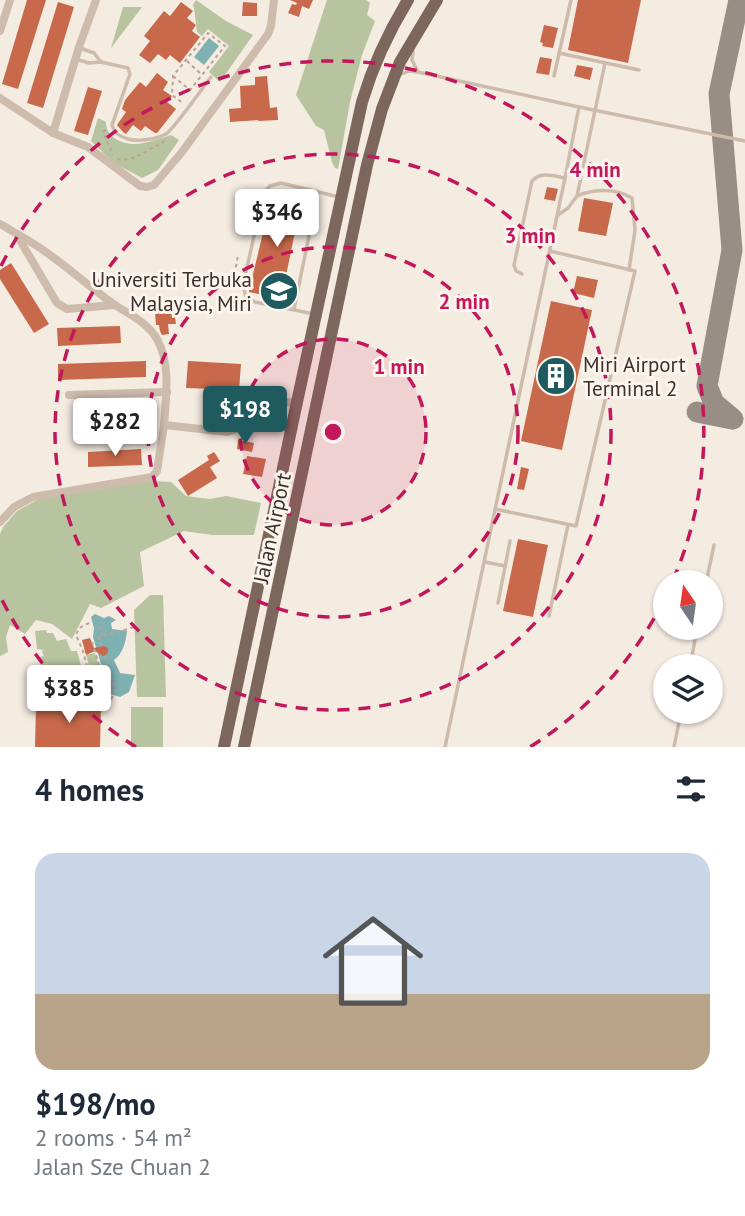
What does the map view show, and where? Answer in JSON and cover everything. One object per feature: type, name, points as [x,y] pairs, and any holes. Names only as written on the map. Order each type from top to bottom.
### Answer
[{"type":"main road","name":"Jalan Airport","points":[[224,747],[362,102],[390,31],[408,0]]},
{"type":"main road","name":"Jalan Airport","points":[[244,747],[367,165],[382,109],[400,62],[437,0]]},
{"type":"main road","points":[[297,402],[310,400],[325,372]]},
{"type":"street","points":[[0,31],[10,0]]},
{"type":"street","points":[[53,132],[96,0]]},
{"type":"street","points":[[0,98],[53,132],[88,147],[140,186],[154,185],[182,152],[268,34],[274,0]]},
{"type":"street","points":[[0,224],[38,246],[152,331],[161,348],[167,392],[157,471],[152,477],[33,497],[14,507],[0,522]]},
{"type":"street","points":[[17,234],[57,303],[62,307],[67,309],[116,305]]},
{"type":"street","points":[[69,395],[167,392]]},
{"type":"street","points":[[164,425],[228,432],[274,405],[297,402]]},
{"type":"lane","points":[[554,76],[571,0]]},
{"type":"lane","points":[[418,31],[412,60],[418,72]]},
{"type":"lane","points":[[79,47],[94,53],[101,62]]},
{"type":"lane","points":[[559,54],[639,70]]},
{"type":"lane","points":[[76,58],[89,64],[101,62],[128,68],[130,74],[112,125],[118,136],[131,140],[168,133],[211,77]]},
{"type":"lane","points":[[558,215],[568,208],[577,196],[605,63]]},
{"type":"lane","points":[[394,77],[409,71],[418,72],[745,141]]},
{"type":"lane","points":[[445,747],[579,107]]},
{"type":"lane","points":[[522,274],[516,271],[514,265],[532,181],[539,175],[565,178]]},
{"type":"lane","points":[[317,314],[255,302],[246,297],[243,285],[264,192],[270,186],[281,183],[341,197]]},
{"type":"lane","points":[[577,196],[600,190],[632,198],[635,230],[629,270]]},
{"type":"lane","points":[[294,309],[318,192]]},
{"type":"lane","points":[[495,509],[576,526],[635,271],[550,251]]},
{"type":"lane","points":[[548,616],[568,525]]},
{"type":"lane","points":[[498,603],[510,541]]},
{"type":"lane","points":[[709,570],[714,545]]},
{"type":"lane","points":[[485,562],[505,566]]},
{"type":"lane","points":[[674,747],[679,724]]},
{"type":"path","points":[[173,76],[190,90],[225,46],[208,33],[173,76],[172,94],[188,107]]},
{"type":"path","points":[[186,61],[202,75]]},
{"type":"path","points":[[112,125],[103,132],[114,156],[125,160],[149,152],[162,144],[168,133]]},
{"type":"path","points":[[238,255],[233,283],[243,285]]},
{"type":"path","points":[[89,623],[79,628],[76,635],[83,651],[96,703]]},
{"type":"path","points":[[100,626],[102,646]]},
{"type":"path","points":[[102,636],[135,627]]},
{"type":"path","points":[[92,642],[107,691],[108,704],[115,692],[105,656]]},
{"type":"green space","points":[[196,0],[226,21],[253,35],[220,82],[209,72],[229,46],[208,29],[202,36],[197,32],[193,5]]},
{"type":"green space","points":[[327,0],[366,0],[370,3],[367,15],[375,21],[362,55],[350,102],[338,169],[332,162],[324,130],[316,126],[296,95]]},
{"type":"green space","points":[[123,7],[142,7],[111,48]]},
{"type":"green space","points":[[98,118],[106,122],[111,135],[123,142],[141,143],[171,135],[179,140],[158,170],[142,178],[114,163],[91,141]]},
{"type":"green space","points":[[171,482],[186,496],[210,499],[226,496],[261,503],[254,535],[212,535],[184,531],[140,552],[144,586],[101,608],[90,604],[72,639],[52,624],[36,620],[25,634],[10,625],[6,637],[8,652],[0,656],[0,534],[3,527],[17,511],[39,499],[118,484]]},
{"type":"green space","points":[[150,595],[163,595],[166,697],[137,697],[134,610]]},
{"type":"green space","points":[[46,630],[47,633],[53,633],[57,641],[66,639],[71,651],[77,651],[86,685],[81,697],[66,690],[56,676],[43,676],[40,657],[44,656],[43,650],[37,649],[35,631]]},
{"type":"green space","points":[[95,653],[104,684],[95,687],[86,655]]},
{"type":"green space","points":[[131,707],[163,707],[163,747],[131,747]]},
{"type":"water","points":[[209,38],[219,46],[204,65],[194,57]]},
{"type":"water","points":[[95,614],[116,620],[111,623],[112,629],[127,631],[122,651],[114,660],[120,673],[135,675],[129,692],[120,697],[110,694],[93,637],[91,617]]},
{"type":"building","points":[[27,0],[46,0],[18,89],[2,84]]},
{"type":"building","points":[[290,0],[313,0],[309,9],[302,6],[299,17],[288,13],[292,4],[297,3]]},
{"type":"building","points":[[578,0],[641,0],[628,63],[568,50]]},
{"type":"building","points":[[58,2],[74,7],[43,108],[27,103]]},
{"type":"building","points":[[181,2],[193,11],[187,18],[196,25],[192,31],[200,37],[180,63],[170,55],[166,60],[158,54],[150,63],[139,55],[150,41],[144,36],[164,11],[170,16]]},
{"type":"building","points":[[243,2],[257,3],[257,16],[242,16]]},
{"type":"building","points":[[544,25],[558,28],[553,48],[542,46],[543,43],[540,42]]},
{"type":"building","points":[[540,57],[552,59],[549,75],[536,73]]},
{"type":"building","points":[[577,65],[593,68],[590,80],[574,76]]},
{"type":"building","points":[[157,73],[168,82],[163,90],[172,96],[167,102],[176,109],[157,133],[145,126],[141,131],[133,125],[126,134],[117,125],[126,112],[122,109],[125,100],[140,82],[146,87]]},
{"type":"building","points":[[267,76],[270,108],[277,107],[278,120],[230,122],[229,109],[241,108],[240,86],[255,85],[255,77]]},
{"type":"building","points":[[88,87],[102,91],[88,135],[74,131]]},
{"type":"building","points":[[547,187],[558,189],[555,201],[544,199]]},
{"type":"building","points":[[269,197],[311,206],[307,220],[298,218],[284,285],[293,287],[290,301],[249,292],[268,212]]},
{"type":"building","points":[[584,198],[613,203],[606,236],[578,231]]},
{"type":"building","points":[[11,263],[49,324],[34,333],[0,279],[0,270]]},
{"type":"building","points":[[577,276],[598,280],[594,298],[573,293]]},
{"type":"building","points":[[170,299],[172,318],[175,317],[176,324],[168,324],[169,334],[162,335],[159,325],[156,325],[154,300]]},
{"type":"building","name":"Miri Airport Terminal 2","points":[[551,301],[592,310],[562,450],[521,441]]},
{"type":"building","points":[[120,326],[121,343],[58,346],[57,328]]},
{"type":"building","points":[[146,361],[146,377],[58,380],[58,364]]},
{"type":"building","points":[[188,361],[241,364],[239,390],[186,388]]},
{"type":"building","points":[[145,413],[146,430],[74,432],[74,415]]},
{"type":"building","points":[[238,440],[254,443],[252,452],[237,449]]},
{"type":"building","points":[[141,449],[142,465],[88,467],[88,452]]},
{"type":"building","points":[[214,452],[220,461],[210,467],[217,478],[188,496],[178,480],[209,460],[207,456]]},
{"type":"building","points":[[247,456],[266,459],[262,477],[243,474]]},
{"type":"building","points":[[521,467],[529,469],[524,490],[517,489]]},
{"type":"building","points":[[518,539],[548,545],[533,617],[503,611]]},
{"type":"building","points":[[90,638],[94,648],[108,648],[106,655],[95,651],[86,655],[82,640]]},
{"type":"building","points":[[88,695],[98,695],[101,706],[100,747],[35,747],[36,705],[89,706]]},
{"type":"taxiway","points":[[733,419],[714,403],[707,386],[732,250],[719,94],[739,0]]},
{"type":"taxiway","points":[[697,412],[732,419]]},
{"type":"place","name":"Universiti Terbuka Malaysia, Miri","points":[[279,291]]},
{"type":"place","name":"Miri Airport Terminal 2","points":[[556,376]]}]
